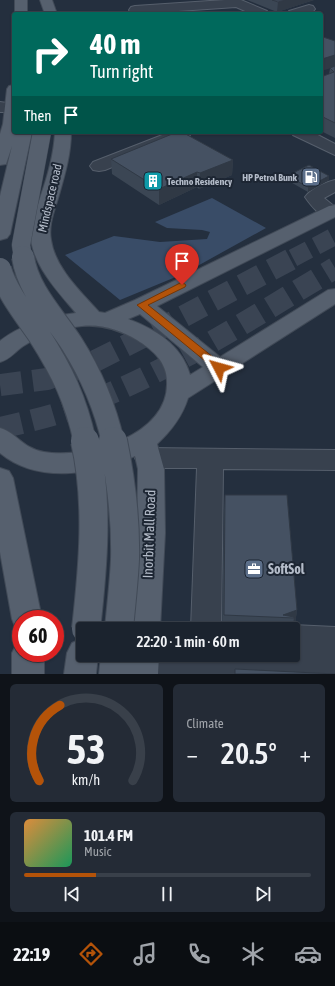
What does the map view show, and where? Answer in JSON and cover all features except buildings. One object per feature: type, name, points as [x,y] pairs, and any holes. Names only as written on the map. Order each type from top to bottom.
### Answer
[{"type":"main road","points":[[21,0],[21,12]]},
{"type":"main road","points":[[46,0],[50,12]]},
{"type":"main road","points":[[0,160],[11,124],[10,102]]},
{"type":"main road","points":[[0,234],[24,134]]},
{"type":"main road","points":[[42,134],[21,245],[22,261],[34,293],[70,341],[90,377],[105,409],[113,440],[122,487],[125,551],[120,622]]},
{"type":"main road","name":"Mindspace road","points":[[63,134],[63,141],[56,174],[43,223],[41,240],[47,258],[56,275],[100,320]]},
{"type":"main road","points":[[100,320],[142,305],[333,211]]},
{"type":"main road","points":[[0,269],[2,277],[42,340],[72,394],[82,424],[92,480],[95,526],[87,622]]},
{"type":"main road","points":[[179,393],[335,295]]},
{"type":"main road","points":[[142,305],[219,368]]},
{"type":"main road","points":[[0,354],[15,341],[36,330],[77,320],[100,320],[146,335],[162,346],[172,360],[179,376],[179,393],[173,410],[146,449],[125,450],[98,460],[64,464],[40,461],[3,446]]},
{"type":"main road","name":"Inorbit Mall Road","points":[[145,622],[151,533],[151,469],[146,449]]},
{"type":"main road","points":[[0,478],[25,610]]},
{"type":"main road","points":[[28,662],[28,674]]},
{"type":"main road","points":[[80,674],[82,662]]},
{"type":"main road","points":[[115,674],[134,662]]},
{"type":"street","points":[[135,10],[234,1],[259,12]]},
{"type":"street","points":[[299,12],[309,9]]},
{"type":"street","points":[[99,166],[179,134]]},
{"type":"street","points":[[303,134],[335,150]]},
{"type":"street","points":[[333,211],[320,205],[314,197],[335,185]]},
{"type":"street","points":[[146,449],[210,458],[335,460]]},
{"type":"street","points":[[206,622],[210,458]]},
{"type":"street","points":[[300,639],[335,641]]},
{"type":"street","points":[[161,662],[335,669]]},
{"type":"water","points":[[212,198],[266,228],[183,274],[120,300],[65,255],[114,236],[160,242],[207,239],[210,232],[202,230],[167,228],[155,222]]},
{"type":"tunnel","points":[[293,258],[335,236]]},
{"type":"tunnel","points":[[0,385],[47,379],[87,365],[167,325],[295,257]]},
{"type":"tunnel","points":[[0,428],[68,410],[90,402],[154,373],[215,340],[335,268]]},
{"type":"place","name":"HP Petrol Bunk","points":[[311,177]]},
{"type":"place","name":"Techno Residency","points":[[153,181]]},
{"type":"place","name":"SoftSol","points":[[254,569]]},
{"type":"route","points":[[182,285],[142,305],[219,368]]}]
